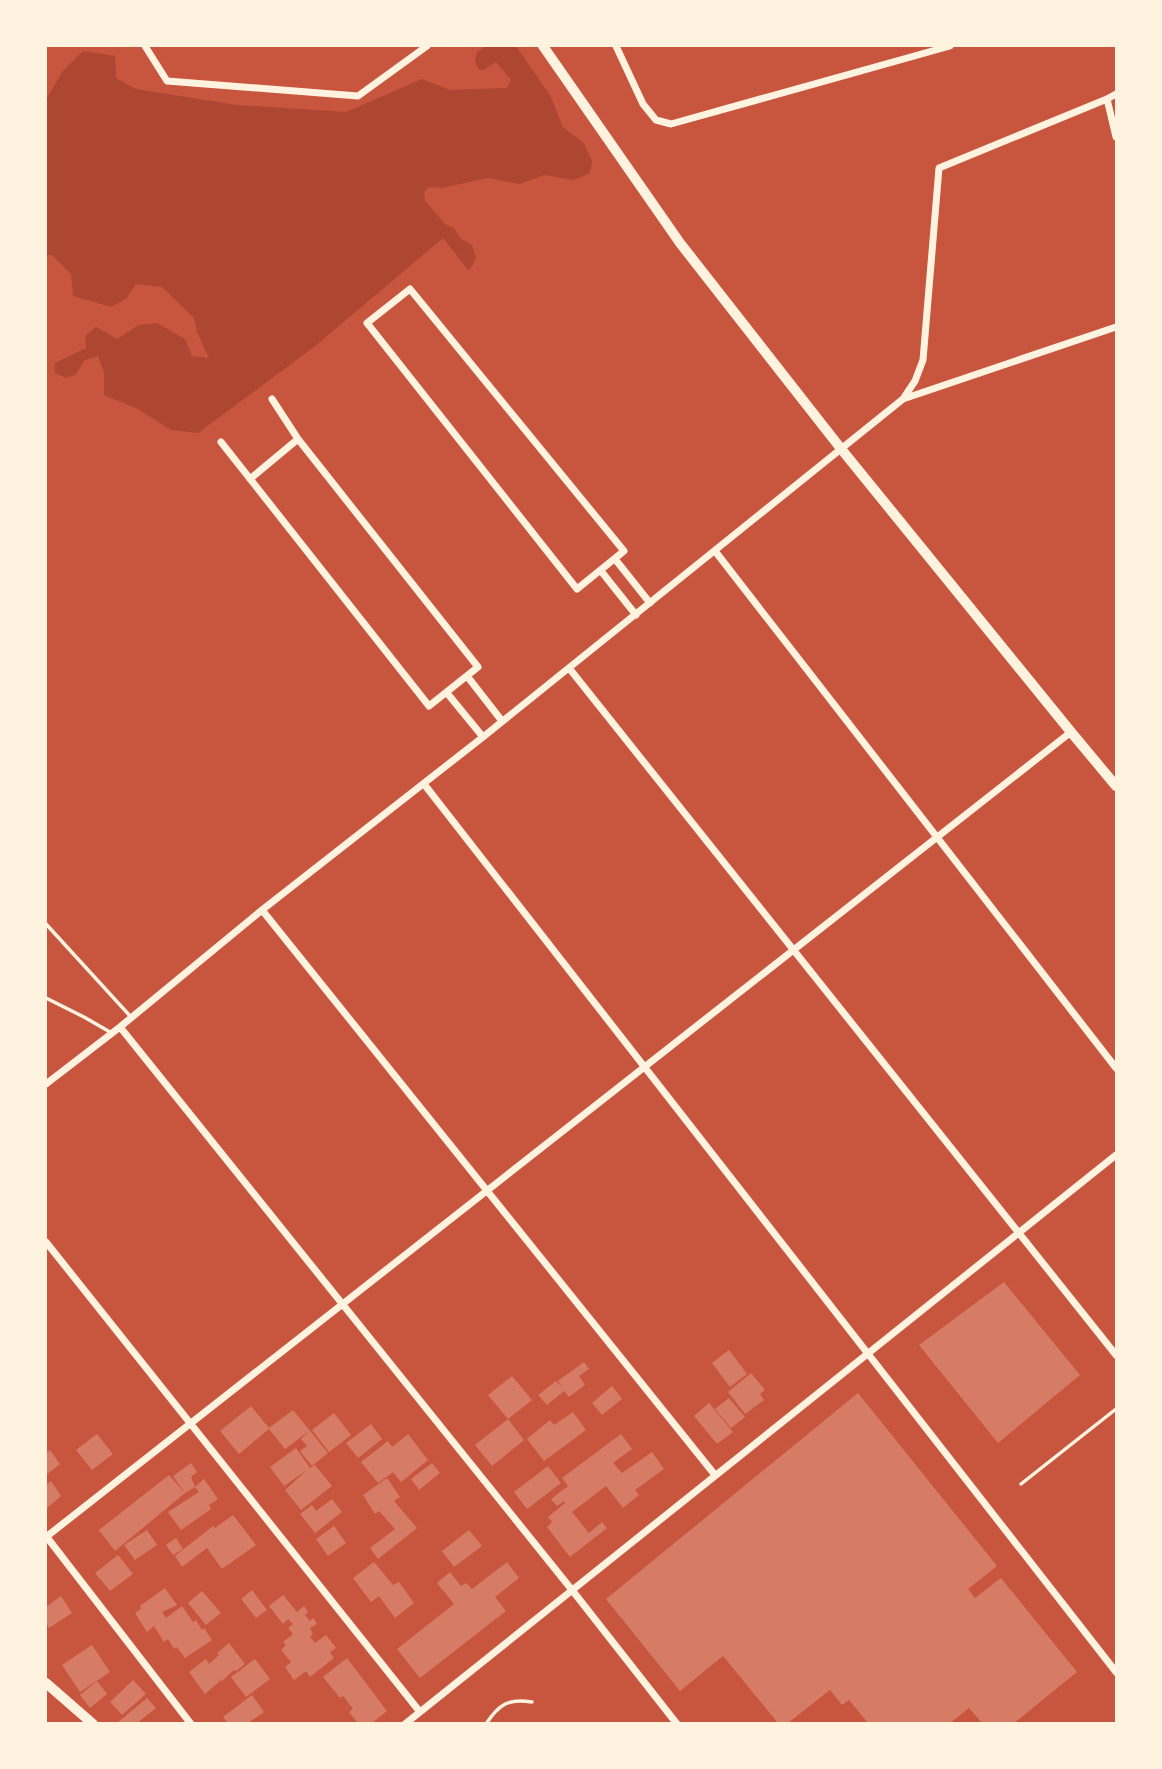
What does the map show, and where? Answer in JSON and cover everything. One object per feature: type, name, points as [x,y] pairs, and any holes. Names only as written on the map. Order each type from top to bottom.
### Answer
[{"type":"main road","points":[[46,1684],[93,1724]]},
{"type":"street","points":[[145,46],[167,81],[358,96],[427,46]]},
{"type":"street","points":[[543,46],[680,243],[842,450],[1070,732],[1112,772],[1116,786]]},
{"type":"street","points":[[616,46],[643,104],[656,120],[671,124],[950,46]]},
{"type":"street","points":[[46,1084],[903,399],[915,381],[923,360],[939,168],[1116,94]]},
{"type":"street","points":[[1107,99],[1116,136]]},
{"type":"street","points":[[410,289],[624,551],[615,559],[578,589],[367,323],[410,289]]},
{"type":"street","points":[[903,399],[1116,327]]},
{"type":"street","points":[[221,442],[429,706],[478,667],[298,439],[272,399]]},
{"type":"street","points":[[250,478],[298,439]]},
{"type":"street","points":[[715,551],[1116,1069]]},
{"type":"street","points":[[615,559],[650,603]]},
{"type":"street","points":[[601,571],[636,615]]},
{"type":"street","points":[[569,668],[1116,1355]]},
{"type":"street","points":[[467,676],[502,721]]},
{"type":"street","points":[[447,693],[483,737]]},
{"type":"street","points":[[191,1724],[46,1537],[1070,732]]},
{"type":"street","points":[[424,783],[1116,1672]]},
{"type":"street","points":[[262,910],[715,1475]]},
{"type":"street","points":[[120,1027],[677,1724]]},
{"type":"street","points":[[405,1724],[1116,1155]]},
{"type":"street","points":[[46,1242],[420,1712]]},
{"type":"lane","points":[[46,924],[131,1017]]},
{"type":"lane","points":[[46,998],[112,1033]]},
{"type":"lane","points":[[1021,1484],[1116,1409]]},
{"type":"lane","points":[[486,1724],[504,1703],[519,1700],[532,1702]]},
{"type":"shaded area","points":[[487,46],[516,46],[551,97],[563,127],[584,143],[592,161],[590,173],[574,180],[544,175],[520,184],[488,178],[442,188],[429,187],[424,192],[425,201],[445,224],[455,229],[460,238],[472,245],[476,257],[468,270],[443,238],[314,347],[198,433],[171,430],[138,409],[104,395],[104,373],[98,356],[85,360],[75,375],[66,378],[55,373],[55,363],[86,348],[85,336],[96,327],[117,339],[139,325],[157,323],[185,339],[192,356],[209,358],[197,332],[194,318],[162,287],[136,284],[127,298],[111,307],[73,296],[71,274],[52,255],[46,255],[46,100],[62,72],[83,51],[115,56],[116,78],[136,89],[237,105],[346,112],[422,79],[450,90],[507,88],[511,80],[496,62],[483,70],[478,69],[475,61],[477,52]]},
{"type":"building","points":[[1004,1282],[1080,1375],[998,1443],[919,1345]]},
{"type":"building","points":[[729,1350],[747,1374],[730,1387],[712,1363]]},
{"type":"building","points":[[584,1362],[589,1369],[579,1376],[585,1385],[569,1397],[564,1391],[547,1405],[538,1395],[556,1381],[563,1388],[558,1381]]},
{"type":"building","points":[[751,1373],[765,1390],[760,1394],[764,1400],[745,1414],[728,1392]]},
{"type":"building","points":[[512,1376],[532,1400],[508,1419],[488,1395]]},
{"type":"building","points":[[612,1386],[622,1399],[602,1415],[592,1403]]},
{"type":"building","points":[[858,1393],[997,1566],[968,1589],[975,1598],[1001,1578],[1077,1672],[1014,1723],[982,1723],[969,1708],[950,1723],[868,1723],[849,1700],[842,1705],[830,1690],[788,1723],[778,1723],[723,1656],[680,1691],[606,1599]]},
{"type":"building","points":[[729,1398],[745,1417],[731,1428],[715,1409]]},
{"type":"building","points":[[709,1403],[733,1432],[717,1444],[694,1416]]},
{"type":"building","points":[[251,1406],[269,1428],[293,1410],[328,1453],[312,1466],[300,1451],[307,1446],[301,1439],[309,1431],[285,1449],[269,1429],[239,1454],[220,1431]]},
{"type":"building","points":[[573,1412],[586,1430],[544,1461],[527,1439],[550,1420],[554,1425]]},
{"type":"building","points":[[334,1413],[351,1435],[329,1452],[312,1430]]},
{"type":"building","points":[[508,1419],[524,1440],[492,1466],[475,1445]]},
{"type":"building","points":[[371,1424],[382,1439],[358,1458],[346,1443]]},
{"type":"building","points":[[97,1434],[113,1454],[92,1470],[76,1450]]},
{"type":"building","points":[[408,1434],[428,1460],[401,1482],[393,1472],[378,1483],[361,1462],[388,1441],[392,1447]]},
{"type":"building","points":[[621,1434],[632,1449],[613,1463],[622,1473],[652,1452],[664,1469],[635,1490],[639,1495],[623,1508],[606,1486],[572,1512],[589,1533],[602,1522],[607,1528],[570,1557],[547,1527],[552,1522],[548,1517],[565,1503],[564,1501],[557,1506],[551,1499],[568,1486],[562,1478]]},
{"type":"building","points":[[296,1448],[310,1468],[315,1465],[332,1486],[301,1510],[285,1490],[307,1470],[284,1486],[270,1467]]},
{"type":"building","points":[[50,1450],[60,1464],[46,1475],[46,1453]]},
{"type":"building","points":[[191,1463],[197,1472],[191,1477],[195,1487],[185,1493],[173,1476]]},
{"type":"building","points":[[432,1463],[440,1473],[419,1490],[411,1479]]},
{"type":"building","points":[[548,1466],[561,1483],[527,1509],[514,1492]]},
{"type":"building","points":[[169,1475],[185,1493],[115,1551],[99,1530]]},
{"type":"building","points":[[387,1478],[400,1497],[394,1501],[417,1528],[378,1559],[370,1548],[395,1529],[379,1511],[375,1514],[363,1495]]},
{"type":"building","points":[[204,1479],[218,1499],[209,1505],[211,1509],[181,1530],[168,1512],[199,1492],[195,1487]]},
{"type":"building","points":[[51,1481],[61,1496],[46,1509],[46,1485]]},
{"type":"building","points":[[332,1499],[342,1512],[315,1533],[300,1514],[312,1505],[316,1511]]},
{"type":"building","points":[[233,1515],[256,1545],[222,1569],[207,1548],[182,1567],[175,1556],[213,1526],[215,1528]]},
{"type":"building","points":[[334,1526],[346,1543],[328,1556],[316,1539]]},
{"type":"building","points":[[147,1530],[157,1545],[135,1560],[124,1545]]},
{"type":"building","points":[[469,1530],[482,1546],[454,1567],[442,1551]]},
{"type":"building","points":[[176,1538],[183,1549],[173,1555],[166,1545]]},
{"type":"building","points":[[118,1555],[133,1574],[110,1591],[95,1573]]},
{"type":"building","points":[[374,1562],[393,1585],[399,1582],[414,1603],[395,1618],[379,1596],[371,1602],[353,1578]]},
{"type":"building","points":[[507,1562],[519,1578],[495,1597],[506,1611],[420,1678],[397,1649],[454,1604],[437,1583],[450,1572],[461,1586],[466,1583],[472,1589]]},
{"type":"building","points":[[165,1588],[177,1605],[162,1612],[166,1618],[182,1606],[193,1622],[196,1620],[212,1640],[185,1658],[177,1647],[174,1649],[168,1639],[164,1642],[154,1626],[147,1632],[135,1613],[141,1609],[140,1606]]},
{"type":"building","points":[[252,1590],[267,1610],[256,1618],[241,1599]]},
{"type":"building","points":[[202,1591],[221,1613],[206,1625],[188,1603]]},
{"type":"building","points":[[283,1595],[297,1612],[304,1606],[308,1612],[305,1615],[310,1621],[313,1618],[317,1624],[310,1628],[313,1634],[310,1637],[315,1643],[326,1635],[336,1648],[330,1652],[334,1658],[310,1677],[306,1671],[294,1680],[285,1667],[291,1662],[281,1650],[286,1645],[283,1642],[293,1634],[288,1628],[293,1624],[288,1619],[283,1624],[269,1606]]},
{"type":"building","points":[[61,1596],[72,1613],[49,1628],[46,1623],[46,1607]]},
{"type":"building","points":[[229,1643],[245,1664],[205,1694],[189,1672],[206,1659],[209,1664]]},
{"type":"building","points":[[92,1645],[110,1672],[80,1692],[62,1665]]},
{"type":"building","points":[[347,1658],[387,1711],[372,1723],[358,1723],[349,1712],[353,1709],[323,1677]]},
{"type":"building","points":[[255,1659],[270,1679],[246,1697],[231,1677]]},
{"type":"building","points":[[133,1680],[146,1694],[122,1715],[110,1702]]},
{"type":"building","points":[[97,1681],[107,1694],[90,1708],[80,1695]]},
{"type":"building","points":[[252,1695],[264,1712],[248,1723],[228,1723],[223,1717]]},
{"type":"building","points":[[147,1698],[156,1708],[137,1723],[117,1723]]}]
